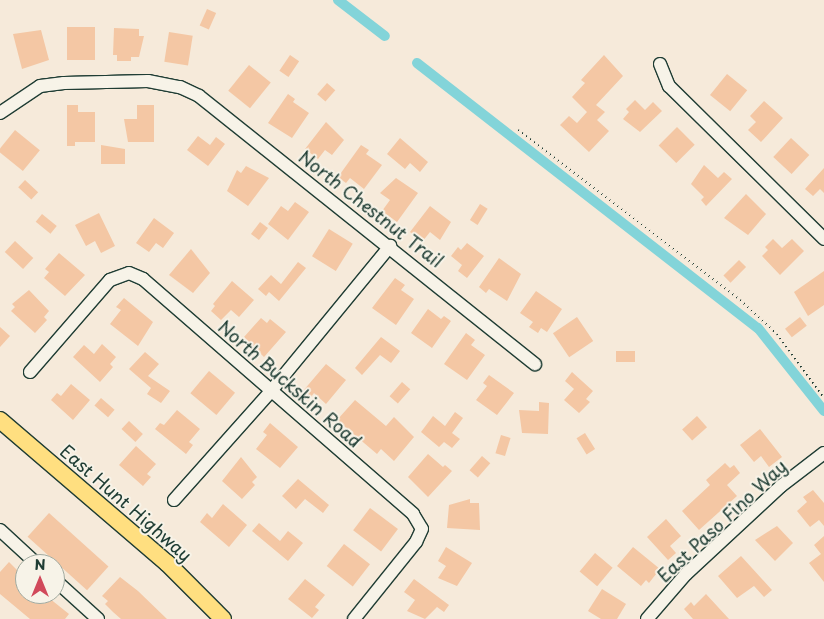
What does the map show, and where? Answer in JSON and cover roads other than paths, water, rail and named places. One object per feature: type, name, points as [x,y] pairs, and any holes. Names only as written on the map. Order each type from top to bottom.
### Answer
[{"type":"main road","name":"East Hunt Highway","points":[[0,420],[167,564],[224,619]]},
{"type":"street","points":[[660,64],[669,86],[824,239]]},
{"type":"street","name":"North Chestnut Trail","points":[[0,113],[40,86],[64,83],[148,81],[180,87],[199,96],[390,246],[535,364]]},
{"type":"street","points":[[174,500],[271,391],[390,246]]},
{"type":"street","name":"North Buckskin Road","points":[[30,372],[110,280],[129,273],[143,279],[413,514],[422,529],[416,542],[354,619]]},
{"type":"street","name":"East Paso Fino Way","points":[[647,619],[686,574],[781,486],[824,453]]},
{"type":"street","points":[[0,530],[26,554]]},
{"type":"street","points":[[65,589],[98,619]]},
{"type":"waterway","points":[[338,0],[385,36]]},
{"type":"waterway","points":[[417,63],[758,328],[824,411]]}]
